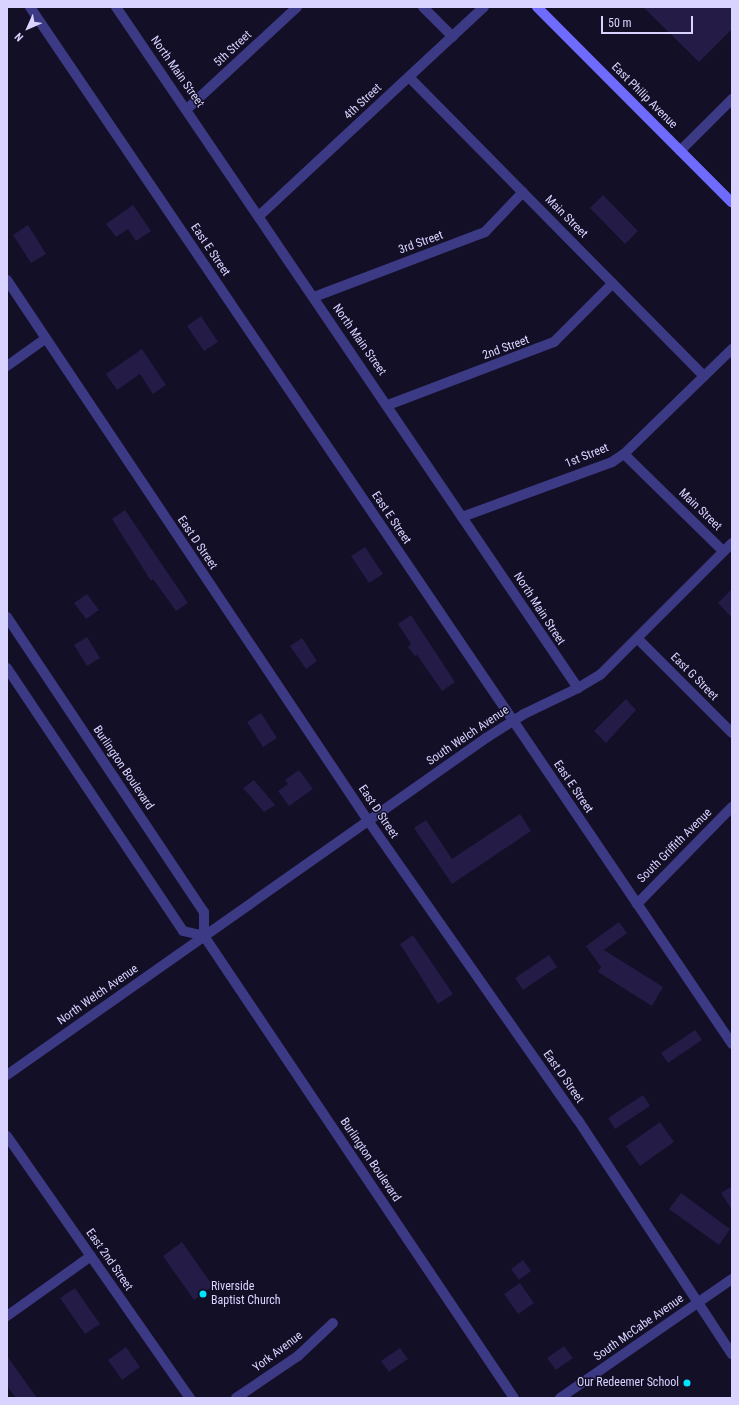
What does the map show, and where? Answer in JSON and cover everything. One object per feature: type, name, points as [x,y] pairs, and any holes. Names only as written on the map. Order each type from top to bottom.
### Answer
[{"type":"main road","name":"East Philip Avenue","points":[[537,7],[732,203]]},
{"type":"street","name":"East E Street","points":[[30,7],[732,1044]]},
{"type":"street","name":"5th Street","points":[[187,109],[297,7]]},
{"type":"street","points":[[423,7],[453,38]]},
{"type":"street","name":"4th Street","points":[[259,216],[453,38],[484,7]]},
{"type":"street","name":"North Main Street","points":[[118,8],[578,688]]},
{"type":"street","name":"Main Street","points":[[409,77],[704,376]]},
{"type":"street","points":[[680,151],[732,99]]},
{"type":"street","name":"3rd Street","points":[[314,297],[485,232],[523,192]]},
{"type":"street","name":"East D Street","points":[[7,280],[368,822],[578,1120],[732,1354]]},
{"type":"street","name":"2nd Street","points":[[388,405],[554,342],[613,283]]},
{"type":"street","points":[[7,366],[45,339]]},
{"type":"street","name":"1st Street","points":[[462,517],[612,462],[624,454],[732,349]]},
{"type":"street","name":"Main Street","points":[[624,454],[723,551]]},
{"type":"street","name":"South Welch Avenue","points":[[204,936],[513,721],[578,688],[601,674],[638,639],[732,543]]},
{"type":"street","name":"Burlington Boulevard","points":[[7,617],[204,912],[204,936],[514,1398]]},
{"type":"street","name":"East G Street","points":[[638,639],[732,733]]},
{"type":"street","points":[[7,668],[183,931],[204,936]]},
{"type":"street","name":"South Griffith Avenue","points":[[637,904],[732,807]]},
{"type":"street","name":"North Welch Avenue","points":[[7,1075],[204,936]]},
{"type":"street","name":"East 2nd Street","points":[[7,1136],[190,1398]]},
{"type":"street","points":[[7,1316],[91,1256]]},
{"type":"street","name":"South McCabe Avenue","points":[[560,1398],[732,1279]]},
{"type":"street","name":"York Avenue","points":[[236,1398],[298,1356],[333,1323]]},
{"type":"building","points":[[643,7],[732,7],[732,29],[699,62]]},
{"type":"building","points":[[603,195],[638,231],[625,244],[590,208]]},
{"type":"building","points":[[133,205],[151,231],[136,241],[128,229],[116,237],[106,224]]},
{"type":"building","points":[[28,225],[46,254],[31,263],[13,235]]},
{"type":"building","points":[[201,316],[218,342],[204,351],[187,326]]},
{"type":"building","points":[[142,349],[166,385],[153,394],[140,374],[117,390],[106,374]]},
{"type":"building","points":[[125,510],[188,603],[176,611],[153,579],[151,581],[112,519]]},
{"type":"building","points":[[365,547],[383,574],[369,583],[351,556]]},
{"type":"building","points":[[732,589],[732,618],[718,603]]},
{"type":"building","points":[[87,594],[99,610],[86,619],[74,603]]},
{"type":"building","points":[[411,615],[455,682],[442,691],[417,655],[415,656],[408,647],[411,644],[398,624]]},
{"type":"building","points":[[87,637],[100,658],[87,666],[74,645]]},
{"type":"building","points":[[302,638],[317,661],[306,669],[290,646]]},
{"type":"building","points":[[626,699],[636,710],[606,743],[594,731]]},
{"type":"building","points":[[261,713],[277,738],[263,747],[247,722]]},
{"type":"building","points":[[299,770],[313,789],[289,806],[278,791],[288,784],[285,780]]},
{"type":"building","points":[[254,780],[275,805],[264,812],[243,788]]},
{"type":"building","points":[[520,814],[531,831],[452,884],[414,828],[426,820],[452,859]]},
{"type":"building","points":[[619,922],[627,933],[604,950],[663,987],[652,1006],[598,972],[601,967],[586,946]]},
{"type":"building","points":[[413,935],[453,994],[438,1004],[400,944]]},
{"type":"building","points":[[549,955],[557,967],[523,990],[515,978]]},
{"type":"building","points":[[695,1030],[702,1040],[668,1063],[661,1053]]},
{"type":"building","points":[[643,1095],[650,1106],[615,1129],[608,1118]]},
{"type":"building","points":[[660,1122],[674,1142],[640,1166],[626,1146]]},
{"type":"building","points":[[732,1186],[732,1210],[721,1193]]},
{"type":"building","points":[[681,1193],[730,1229],[719,1245],[669,1209]]},
{"type":"building","points":[[182,1242],[213,1286],[194,1300],[163,1256]]},
{"type":"building","points":[[523,1260],[531,1271],[519,1280],[511,1269]]},
{"type":"building","points":[[520,1283],[534,1303],[518,1314],[504,1294]]},
{"type":"building","points":[[75,1288],[100,1324],[85,1334],[60,1298]]},
{"type":"building","points":[[564,1346],[573,1358],[556,1370],[547,1358]]},
{"type":"building","points":[[126,1347],[140,1367],[122,1380],[108,1360]]},
{"type":"building","points":[[400,1348],[408,1359],[389,1372],[381,1361]]},
{"type":"building","points":[[7,1356],[37,1398],[16,1398],[7,1386]]},
{"type":"place","name":"Riverside Baptist Church","points":[[203,1294]]},
{"type":"place","name":"Our Redeemer School","points":[[687,1383]]}]
